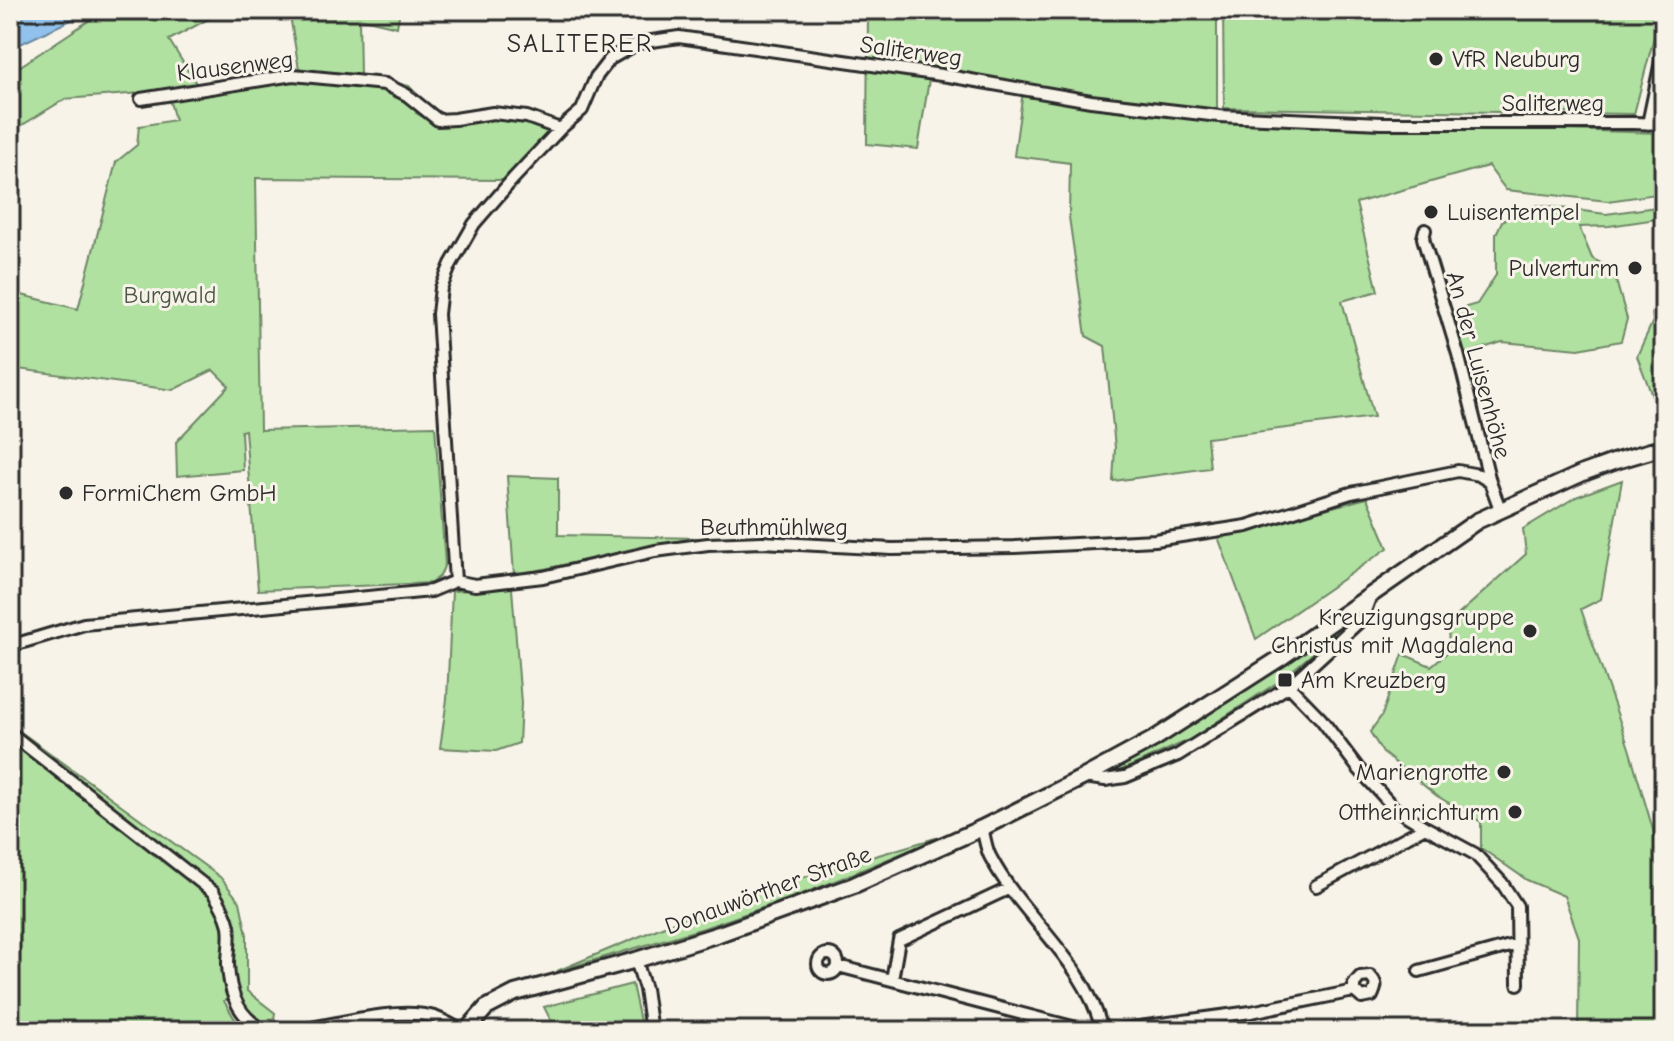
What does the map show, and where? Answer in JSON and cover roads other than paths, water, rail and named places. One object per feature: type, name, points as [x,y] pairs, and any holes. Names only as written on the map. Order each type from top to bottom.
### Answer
[{"type":"main road","name":"Donauwörther Straße","points":[[464,1031],[486,1008],[515,993],[719,934],[854,885],[982,828],[1154,739],[1282,657],[1458,534],[1500,509],[1583,473],[1664,447]]},
{"type":"street","name":"Saliterweg","points":[[455,581],[438,314],[441,288],[474,224],[560,129],[582,110],[596,77],[610,59],[638,43],[679,37],[948,76],[1091,101],[1219,116],[1382,123],[1664,124]]},
{"type":"street","points":[[1648,124],[1664,47]]},
{"type":"street","name":"Klausenweg","points":[[141,99],[293,75],[385,84],[407,95],[438,120],[493,113],[527,117],[560,129]]},
{"type":"street","name":"An der Luisenhöhe","points":[[1425,230],[1423,238],[1500,509]]},
{"type":"street","name":"Beuthmühlweg","points":[[10,646],[84,624],[431,591],[455,581],[475,585],[543,577],[655,551],[708,544],[762,542],[892,549],[1155,540],[1247,526],[1351,493],[1458,471],[1479,475],[1490,482]]},
{"type":"street","name":"Donauwörther Straße","points":[[1084,777],[1105,780],[1125,777],[1178,755],[1289,686],[1362,619],[1371,595]]},
{"type":"street","points":[[1289,686],[1321,719],[1358,768],[1394,808],[1475,854],[1502,883],[1517,906],[1518,984]]},
{"type":"street","points":[[10,733],[213,892],[225,911],[229,929],[231,992],[245,1018],[267,1031]]},
{"type":"street","points":[[1316,886],[1425,827]]},
{"type":"street","points":[[982,828],[990,856],[1010,888],[1083,982],[1098,1011],[1102,1031]]},
{"type":"street","points":[[892,980],[899,940],[1010,888]]},
{"type":"street","points":[[1419,971],[1517,944]]},
{"type":"street","points":[[636,960],[645,989],[651,1031]]},
{"type":"street","points":[[838,966],[1088,1031]]},
{"type":"street","points":[[1109,1031],[1251,1012],[1354,991]]},
{"type":"street","points":[[295,1031],[396,1013],[435,1017],[464,1031]]},
{"type":"water","points":[[10,10],[92,10],[10,49]]},
{"type":"place","name":"VfR Neuburg","points":[[1436,59]]},
{"type":"place","name":"Luisentempel","points":[[1431,212]]},
{"type":"place","name":"Pulverturm","points":[[1635,268]]},
{"type":"place","name":"FormiChem GmbH","points":[[66,493]]},
{"type":"place","name":"Kreuzigungsgruppe Christus mit Magdalena","points":[[1530,631]]},
{"type":"place","name":"Am Kreuzberg","points":[[1285,680]]},
{"type":"place","name":"Mariengrotte","points":[[1504,772]]},
{"type":"place","name":"Ottheinrichturm","points":[[1515,812]]},
{"type":"district","name":"SALITERER","points":[[580,44]]},
{"type":"park label","name":"Burgwald","points":[[170,295]]}]
